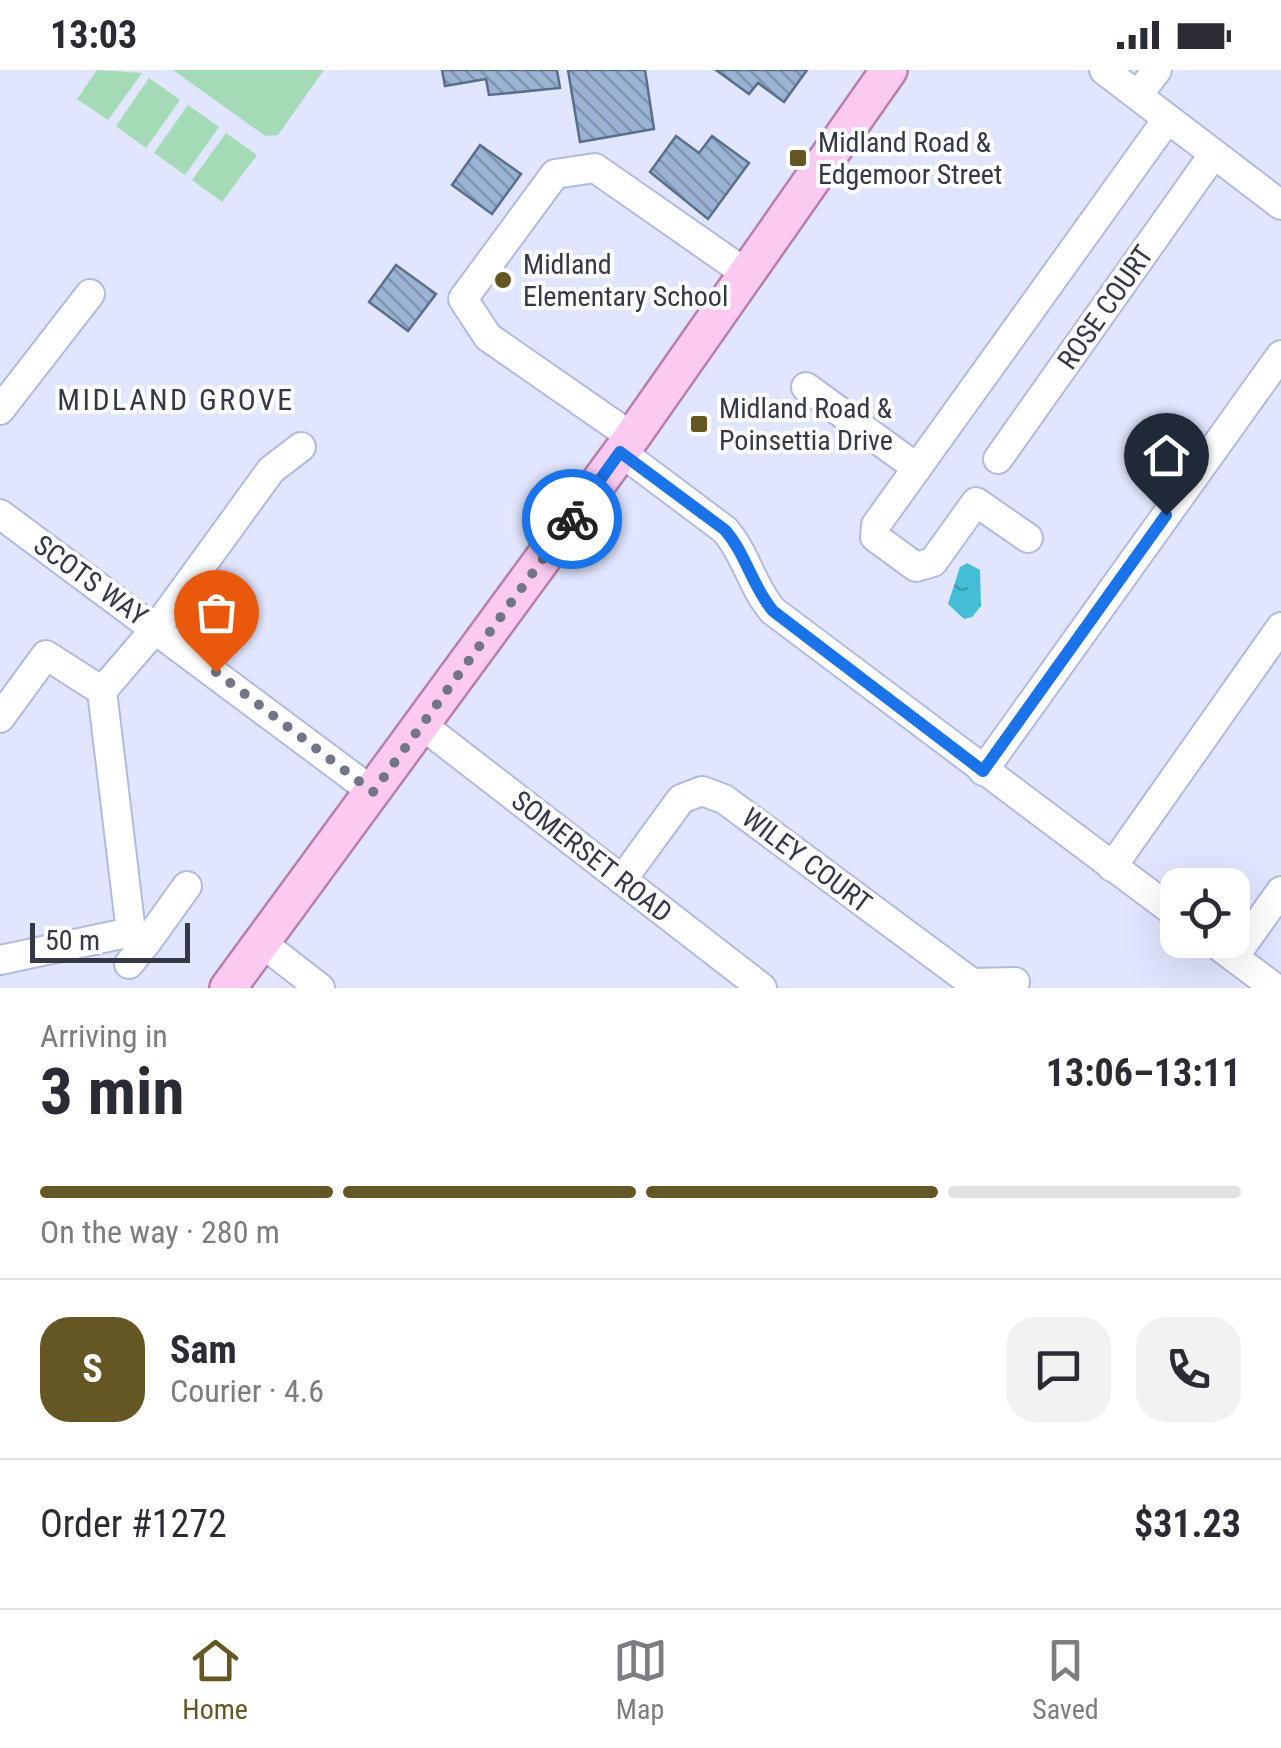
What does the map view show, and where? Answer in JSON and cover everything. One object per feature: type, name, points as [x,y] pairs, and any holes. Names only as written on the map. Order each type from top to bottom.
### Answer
[{"type":"main road","points":[[228,988],[626,444],[888,70]]},
{"type":"street","points":[[1104,70],[1166,122],[1281,205]]},
{"type":"street","points":[[1138,96],[1157,70]]},
{"type":"street","points":[[1028,538],[976,502],[933,562],[916,567],[875,537],[876,525],[1166,122]]},
{"type":"street","name":"ROSE COURT","points":[[998,459],[1213,155]]},
{"type":"street","points":[[748,274],[595,168],[554,174],[463,299],[488,338],[626,444],[725,530],[736,543],[760,596],[773,611],[1160,902]]},
{"type":"street","points":[[0,410],[90,294]]},
{"type":"street","points":[[983,771],[1281,355]]},
{"type":"street","points":[[806,387],[918,468]]},
{"type":"street","points":[[135,946],[102,691],[157,626],[271,470],[301,447]]},
{"type":"street","name":"SCOTS WAY","points":[[0,514],[157,626],[373,792]]},
{"type":"street","points":[[1112,866],[1281,627]]},
{"type":"street","points":[[0,718],[46,656],[102,691]]},
{"type":"street","name":"SOMERSET ROAD","points":[[422,724],[762,988]]},
{"type":"street","name":"WILEY COURT","points":[[622,880],[681,800],[702,791],[724,799],[972,982],[1015,982]]},
{"type":"street","points":[[0,960],[135,946],[187,886]]},
{"type":"street","points":[[1250,921],[1281,891]]},
{"type":"street","points":[[262,943],[320,988]]},
{"type":"street","points":[[1236,958],[1275,988]]},
{"type":"green space","points":[[97,70],[142,73],[108,120],[77,99]]},
{"type":"green space","points":[[173,70],[324,70],[278,135],[265,136]]},
{"type":"green space","points":[[149,78],[180,100],[146,148],[116,126]]},
{"type":"green space","points":[[188,105],[219,127],[185,175],[154,153]]},
{"type":"green space","points":[[226,133],[257,155],[222,202],[192,180]]},
{"type":"water","points":[[967,563],[980,570],[981,606],[972,617],[964,619],[948,604],[960,567]]},
{"type":"building","points":[[442,70],[557,70],[560,88],[489,95],[486,79],[445,86]]},
{"type":"building","points":[[568,70],[645,70],[654,129],[580,142]]},
{"type":"building","points":[[716,70],[807,70],[784,102],[758,83],[749,94]]},
{"type":"building","points":[[676,136],[699,153],[712,136],[749,163],[708,219],[650,172]]},
{"type":"building","points":[[480,145],[521,174],[492,214],[452,185]]},
{"type":"building","points":[[396,265],[436,294],[408,331],[369,302]]},
{"type":"way so far","points":[[216,672],[373,792],[572,519]]},
{"type":"place","name":"Midland Road & Edgemoor Street","points":[[798,158]]},
{"type":"place","name":"Midland Elementary School","points":[[503,280]]},
{"type":"place","name":"Midland Road & Poinsettia Drive","points":[[699,424]]},
{"type":"district","name":"MIDLAND GROVE","points":[[176,400]]},
{"type":"route","points":[[572,519],[620,452],[725,530],[736,543],[760,596],[773,611],[983,771],[1166,515]]}]
